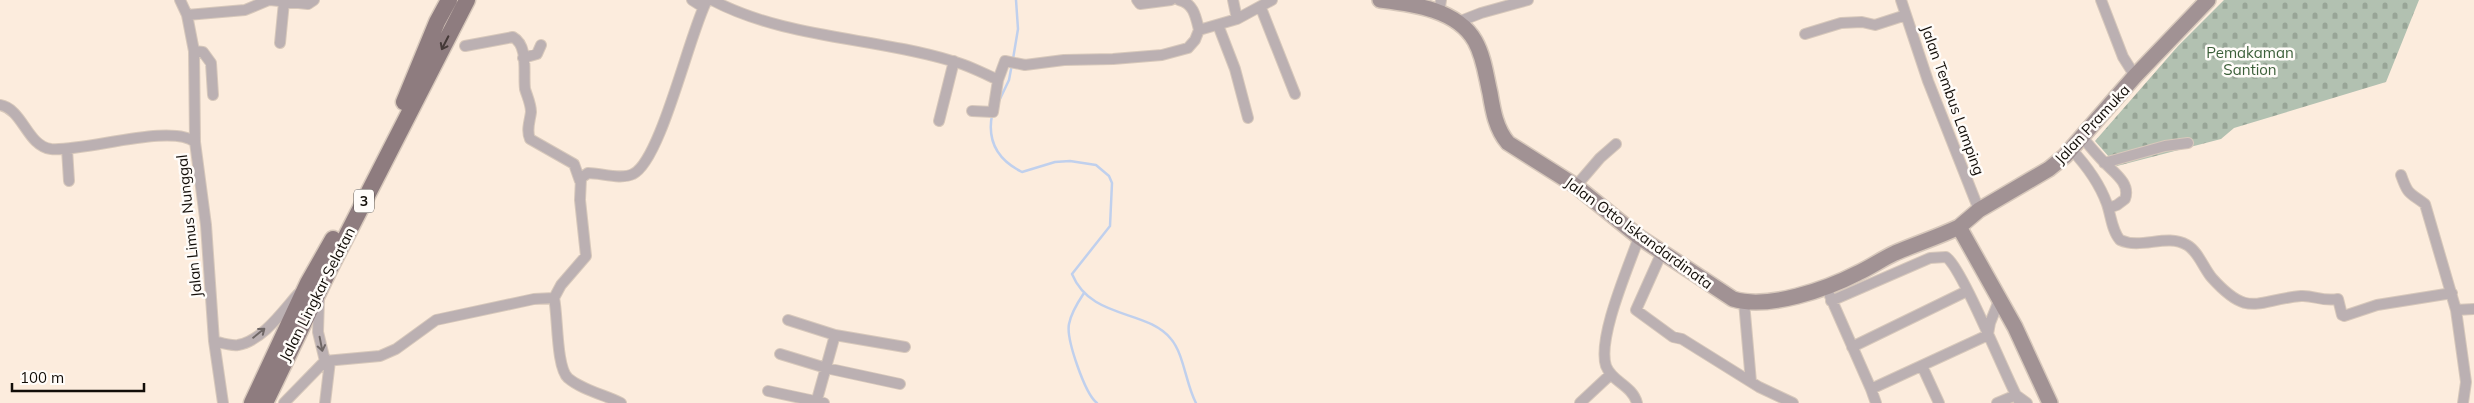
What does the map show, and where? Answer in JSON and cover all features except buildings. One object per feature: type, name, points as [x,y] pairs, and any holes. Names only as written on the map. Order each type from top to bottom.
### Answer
[{"type":"main road","name":"Jalan Lingkar Selatan","points":[[265,403],[314,286],[403,104],[437,22],[449,0]]},
{"type":"main road","name":"Jalan Lingkar Selatan","points":[[252,403],[467,0]]},
{"type":"main road","name":"Jalan Otto Iskandardinata","points":[[1380,0],[1440,7],[1458,22],[1471,34],[1481,55],[1494,114],[1502,136],[1516,149],[1576,186],[1639,237],[1724,295],[1744,302],[1773,300],[1826,286],[1859,273],[1895,253],[1959,227]]},
{"type":"main road","name":"Jalan Pramuka","points":[[1959,227],[1979,210],[2049,169],[2071,149],[2136,76],[2208,0]]},
{"type":"main road","points":[[1959,227],[2000,298],[2031,358],[2050,403]]},
{"type":"street","points":[[180,0],[187,15],[194,52],[195,142]]},
{"type":"street","points":[[187,15],[245,10],[270,0],[308,4],[314,0]]},
{"type":"street","points":[[580,181],[588,173],[628,176],[637,172],[654,145],[676,90],[705,4],[692,0]]},
{"type":"street","points":[[712,0],[732,10],[774,23],[835,38],[954,61],[998,80]]},
{"type":"street","points":[[1137,0],[1140,4],[1171,0]]},
{"type":"street","points":[[972,111],[993,112],[1003,62],[1008,61],[1025,65],[1064,60],[1112,59],[1162,55],[1188,48],[1195,40],[1199,30],[1188,3],[1179,0]]},
{"type":"street","points":[[1234,0],[1237,19]]},
{"type":"street","points":[[1199,30],[1237,19],[1261,8],[1272,0]]},
{"type":"street","points":[[1458,22],[1481,13],[1528,0]]},
{"type":"street","name":"Jalan Tembus Lamping","points":[[1901,0],[1928,81],[1979,210]]},
{"type":"street","points":[[2101,0],[2123,57],[2136,76]]},
{"type":"street","points":[[280,43],[284,2]]},
{"type":"street","points":[[1261,8],[1295,94]]},
{"type":"street","points":[[1805,34],[1841,23],[1862,22],[1875,25],[1906,16]]},
{"type":"street","points":[[1218,25],[1235,70],[1248,118]]},
{"type":"street","points":[[465,46],[513,36],[520,42],[524,58],[525,88],[531,111],[528,132],[530,139],[574,164],[580,181],[581,216],[586,256],[561,285],[554,298],[558,314],[562,362],[565,375],[574,382],[621,403]]},
{"type":"street","points":[[524,58],[537,54],[541,45]]},
{"type":"street","points":[[194,52],[203,52],[209,58],[213,95]]},
{"type":"street","points":[[939,121],[954,61]]},
{"type":"street","name":"Jalan Limus Nunggal","points":[[0,105],[10,109],[35,140],[44,147],[67,149],[160,137],[183,136],[195,142],[206,225],[214,341],[223,403]]},
{"type":"street","points":[[2082,137],[2104,163],[2120,177],[2126,191],[2125,199],[2117,206],[2108,208]]},
{"type":"street","points":[[2104,163],[2165,146],[2188,143]]},
{"type":"street","points":[[1576,186],[1600,158],[1616,144]]},
{"type":"street","points":[[67,149],[69,181]]},
{"type":"street","points":[[2071,149],[2094,176],[2108,208],[2115,232],[2120,240],[2136,242],[2174,240],[2186,244],[2212,278],[2225,291],[2246,305],[2303,296],[2325,302],[2338,300],[2341,313],[2344,316],[2377,305],[2452,293]]},
{"type":"street","points":[[2401,175],[2407,190],[2414,199],[2425,204],[2452,293],[2466,382],[2463,403]]},
{"type":"street","points":[[1636,403],[1632,392],[1610,375],[1604,349],[1613,309],[1639,237]]},
{"type":"street","points":[[1662,252],[1636,310],[1673,337],[1682,339],[1770,394],[1793,403]]},
{"type":"street","points":[[1832,301],[1936,257],[1950,259],[2018,399]]},
{"type":"street","points":[[214,341],[238,345],[255,337],[314,286]]},
{"type":"street","points":[[314,286],[318,332],[328,361],[325,403]]},
{"type":"street","points":[[1826,286],[1876,403]]},
{"type":"street","points":[[1852,347],[1967,291]]},
{"type":"street","points":[[284,403],[328,361],[380,356],[396,349],[436,320],[534,299],[554,298]]},
{"type":"street","points":[[1988,335],[1990,323],[2000,298]]},
{"type":"street","points":[[1744,302],[1751,382]]},
{"type":"street","points":[[2456,310],[2474,309]]},
{"type":"street","points":[[788,320],[835,335],[905,347]]},
{"type":"street","points":[[768,391],[819,402],[835,335]]},
{"type":"street","points":[[1871,389],[1988,335]]},
{"type":"street","points":[[780,354],[826,368],[900,384]]},
{"type":"street","points":[[1922,366],[1938,403]]},
{"type":"street","points":[[1580,403],[1610,375]]},
{"type":"street","points":[[1997,403],[2018,399],[2027,403]]},
{"type":"green space","name":"Pemakaman Santion","points":[[2224,0],[2419,0],[2386,82],[2234,128],[2221,139],[2117,166],[2095,141],[2178,46]]},
{"type":"waterway","points":[[1013,59],[1018,29],[1016,0]]},
{"type":"waterway","points":[[999,101],[1009,80],[1012,64]]},
{"type":"waterway","points":[[992,115],[991,133],[996,149],[1006,162],[1022,172],[1055,162],[1070,161],[1096,165],[1109,176],[1112,183],[1110,226],[1072,274],[1081,289],[1092,299],[1105,307],[1161,329],[1171,339],[1179,353],[1196,403]]},
{"type":"waterway","points":[[1084,293],[1071,316],[1069,324],[1070,341],[1082,378],[1092,398],[1097,403]]}]
